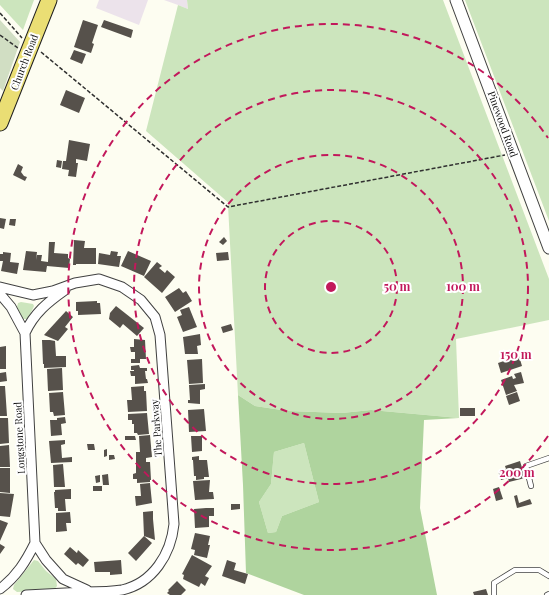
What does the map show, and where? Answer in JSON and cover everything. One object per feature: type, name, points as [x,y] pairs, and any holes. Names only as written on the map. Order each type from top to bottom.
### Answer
[{"type":"main road","name":"Church Road","points":[[0,124],[48,0]]},
{"type":"street","name":"Pinewood Road","points":[[456,0],[549,248]]},
{"type":"street","name":"The Parkway","points":[[0,287],[33,295],[53,291],[75,283],[99,279],[122,287],[141,300],[155,317],[160,335],[174,524],[173,536],[168,549],[153,572],[144,579],[122,590],[26,595]]},
{"type":"street","points":[[25,333],[30,321],[37,312],[75,283]]},
{"type":"street","points":[[0,294],[11,307],[25,333]]},
{"type":"street","name":"Longstone Road","points":[[25,333],[34,543]]},
{"type":"street","points":[[0,589],[11,580],[21,568],[34,543],[62,579],[91,592]]},
{"type":"lane","points":[[531,486],[526,466],[549,458]]},
{"type":"lane","points":[[494,595],[494,583],[515,570],[539,570],[549,576]]},
{"type":"path","points":[[0,13],[29,47]]},
{"type":"path","points":[[0,35],[29,47],[41,43],[40,50],[228,207],[514,153]]},
{"type":"shaded area","points":[[99,0],[148,0],[139,25],[96,8]]},
{"type":"shaded area","points":[[164,0],[187,0],[188,9],[178,5]]},
{"type":"green space","points":[[0,0],[34,0],[23,30],[0,5]]},
{"type":"green space","points":[[187,0],[443,0],[549,279],[549,320],[456,339],[459,418],[371,410],[342,413],[288,411],[255,406],[238,395],[228,205],[230,204],[146,131],[178,5],[188,9]]},
{"type":"green space","points":[[465,0],[549,0],[549,221],[538,192]]},
{"type":"green space","points":[[0,20],[20,42],[3,91],[0,88]]},
{"type":"green space","points":[[18,303],[33,304],[34,306],[28,319],[23,319],[17,307]]},
{"type":"green space","points":[[238,395],[255,406],[288,411],[342,413],[371,410],[459,418],[424,420],[420,508],[437,595],[304,595],[246,573]],"holes":[[[304,443],[319,502],[282,516],[276,532],[268,533],[259,502],[271,484],[274,452]]]},
{"type":"green space","points":[[304,443],[319,502],[282,516],[276,532],[268,533],[259,502],[271,484],[274,452]]},
{"type":"green space","points":[[34,560],[38,561],[46,571],[56,579],[57,586],[54,590],[17,592],[13,589],[14,585]]},
{"type":"building","points":[[83,20],[98,25],[92,43],[94,44],[91,53],[74,47]]},
{"type":"building","points":[[104,20],[133,30],[131,38],[101,27]]},
{"type":"building","points":[[74,50],[86,54],[82,64],[70,59]]},
{"type":"building","points":[[66,90],[85,98],[79,113],[60,105]]},
{"type":"building","points":[[69,140],[90,144],[87,161],[76,159],[76,163],[78,163],[76,177],[68,176],[69,170],[62,169],[63,161],[66,161]]},
{"type":"building","points":[[57,160],[62,161],[61,168],[56,167]]},
{"type":"building","points":[[18,164],[23,167],[21,172],[27,177],[25,181],[13,175]]},
{"type":"building","points":[[0,218],[6,219],[4,229],[0,228]]},
{"type":"building","points":[[10,219],[16,219],[15,226],[9,225]]},
{"type":"building","points":[[224,237],[227,241],[223,245],[219,242]]},
{"type":"building","points":[[74,240],[85,241],[84,248],[96,248],[96,264],[73,265]]},
{"type":"building","points":[[49,242],[55,242],[54,253],[68,254],[68,258],[70,259],[69,268],[47,266],[46,272],[23,270],[26,251],[37,252],[36,260],[37,255],[42,255],[41,261],[48,262]]},
{"type":"building","points":[[111,251],[118,252],[117,256],[121,256],[119,267],[98,264],[99,253],[110,255]]},
{"type":"building","points":[[128,251],[151,261],[144,276],[121,266]]},
{"type":"building","points":[[3,252],[11,253],[10,262],[19,263],[17,274],[1,271],[3,261],[0,261],[0,254],[3,254]]},
{"type":"building","points":[[228,252],[229,260],[217,261],[216,253]]},
{"type":"building","points":[[157,262],[162,266],[159,268],[165,273],[167,270],[175,277],[162,293],[144,277]]},
{"type":"building","points":[[179,288],[183,293],[186,291],[192,301],[175,312],[165,297]]},
{"type":"building","points":[[97,301],[97,303],[100,303],[101,314],[78,315],[78,311],[76,311],[76,302]]},
{"type":"building","points":[[116,306],[144,328],[137,336],[123,324],[120,328],[109,319],[110,313]]},
{"type":"building","points":[[189,307],[197,327],[183,332],[177,317],[182,315],[180,310]]},
{"type":"building","points":[[66,311],[73,317],[65,327],[68,329],[58,341],[44,335]]},
{"type":"building","points":[[231,324],[233,330],[223,333],[221,327]]},
{"type":"building","points":[[200,334],[201,345],[197,346],[198,354],[185,354],[183,337]]},
{"type":"building","points":[[134,339],[145,340],[146,359],[140,359],[140,363],[131,363],[131,359],[135,359],[135,352],[131,352],[130,347],[134,347]]},
{"type":"building","points":[[42,340],[55,341],[56,356],[66,356],[66,367],[44,368]]},
{"type":"building","points":[[6,346],[6,369],[0,369],[0,347]]},
{"type":"building","points":[[519,356],[522,366],[501,373],[498,363]]},
{"type":"building","points":[[202,359],[203,383],[189,384],[187,360]]},
{"type":"building","points":[[139,365],[140,368],[147,368],[147,371],[145,371],[148,383],[135,384],[135,376],[131,376],[130,371],[134,370],[131,370],[131,366]]},
{"type":"building","points":[[62,368],[63,390],[48,391],[47,369]]},
{"type":"building","points":[[6,372],[7,381],[0,382],[0,373]]},
{"type":"building","points":[[521,372],[524,383],[514,385],[517,391],[506,395],[501,380],[512,376],[513,379],[516,378],[514,374]]},
{"type":"building","points":[[205,384],[205,389],[200,390],[200,404],[188,403],[188,400],[190,400],[189,385]]},
{"type":"building","points":[[0,386],[5,386],[7,416],[0,416]]},
{"type":"building","points":[[144,386],[144,391],[146,391],[147,411],[128,412],[127,400],[132,400],[131,387]]},
{"type":"building","points":[[63,392],[65,415],[54,416],[53,412],[50,412],[49,393]]},
{"type":"building","points":[[517,392],[520,401],[509,405],[506,396]]},
{"type":"building","points":[[460,408],[475,408],[475,416],[460,416]]},
{"type":"building","points":[[204,409],[206,431],[189,432],[188,410]]},
{"type":"building","points":[[147,413],[149,434],[138,435],[137,433],[134,433],[134,424],[132,424],[132,420],[128,420],[128,414]]},
{"type":"building","points":[[65,417],[66,423],[61,424],[62,435],[51,436],[50,420],[57,420],[57,418]]},
{"type":"building","points":[[0,418],[8,418],[9,443],[0,444]]},
{"type":"building","points":[[150,435],[152,457],[146,458],[146,462],[150,462],[151,480],[150,482],[137,483],[137,479],[133,479],[133,474],[136,473],[136,452],[140,452],[139,436]]},
{"type":"building","points":[[125,436],[135,436],[136,440],[125,440]]},
{"type":"building","points":[[191,436],[202,436],[202,451],[192,452]]},
{"type":"building","points":[[65,440],[65,444],[61,445],[62,458],[72,457],[72,462],[51,463],[49,441]]},
{"type":"building","points":[[87,444],[94,444],[95,450],[88,450]]},
{"type":"building","points":[[9,445],[10,467],[0,467],[0,446]]},
{"type":"building","points":[[107,449],[107,456],[104,457],[104,450]]},
{"type":"building","points":[[109,455],[114,455],[115,459],[109,460]]},
{"type":"building","points":[[199,456],[199,460],[207,460],[209,477],[196,480],[196,476],[194,476],[192,457]]},
{"type":"building","points":[[520,461],[525,478],[509,482],[508,478],[501,480],[498,471],[506,469],[505,466]]},
{"type":"building","points":[[63,464],[65,487],[54,487],[53,465]]},
{"type":"building","points":[[0,468],[10,468],[10,493],[0,492]]},
{"type":"building","points":[[108,474],[109,485],[103,485],[102,475]]},
{"type":"building","points":[[100,475],[100,482],[96,483],[95,476]]},
{"type":"building","points":[[210,480],[209,492],[213,492],[214,499],[195,500],[193,481]]},
{"type":"building","points":[[150,483],[152,503],[136,506],[135,496],[141,496],[140,484]]},
{"type":"building","points":[[93,486],[102,486],[102,491],[93,491]]},
{"type":"building","points":[[499,487],[503,499],[496,501],[493,489]]},
{"type":"building","points":[[71,489],[71,499],[65,499],[66,511],[58,511],[58,508],[55,508],[55,490]]},
{"type":"building","points":[[0,493],[14,494],[10,517],[0,516]]},
{"type":"building","points":[[517,495],[519,503],[530,499],[532,504],[517,508],[514,496]]},
{"type":"building","points":[[231,504],[240,504],[240,509],[231,510]]},
{"type":"building","points":[[214,508],[214,516],[209,516],[209,527],[195,528],[194,509]]},
{"type":"building","points":[[153,511],[155,540],[144,536],[143,512]]},
{"type":"building","points":[[70,512],[71,523],[66,523],[67,531],[56,532],[56,513]]},
{"type":"building","points":[[0,520],[8,523],[0,541]]},
{"type":"building","points":[[195,533],[210,536],[208,545],[210,545],[207,558],[194,555],[195,550],[191,549]]},
{"type":"building","points":[[144,536],[152,543],[136,561],[128,553]]},
{"type":"building","points":[[0,544],[5,547],[0,554]]},
{"type":"building","points":[[70,547],[77,553],[78,550],[89,560],[83,567],[78,563],[76,565],[64,554]]},
{"type":"building","points":[[192,555],[212,566],[205,576],[209,578],[205,586],[201,583],[199,587],[183,579],[184,575],[182,574]]},
{"type":"building","points":[[121,560],[122,574],[110,575],[110,572],[95,572],[94,562]]},
{"type":"building","points":[[227,560],[236,563],[234,570],[248,574],[245,584],[222,576]]},
{"type":"building","points":[[177,581],[186,590],[181,595],[170,595],[167,593],[169,591],[168,590]]},
{"type":"building","points":[[486,589],[488,595],[474,595],[473,592]]}]
